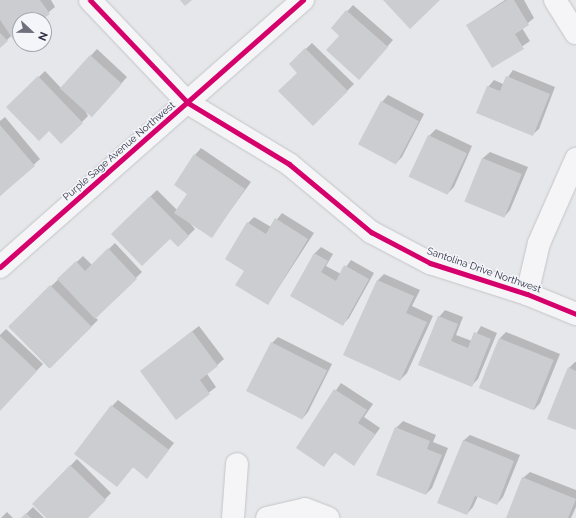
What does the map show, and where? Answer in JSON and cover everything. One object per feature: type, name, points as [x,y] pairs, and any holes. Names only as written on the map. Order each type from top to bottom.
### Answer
[{"type":"street","name":"Santolina Drive Northwest","points":[[90,0],[188,104],[288,164],[370,232],[430,263],[527,294],[576,314]]},
{"type":"street","name":"Purple Sage Avenue Northwest","points":[[0,267],[188,104],[303,0]]},
{"type":"street","points":[[555,0],[576,33]]},
{"type":"street","points":[[527,294],[539,243],[576,159]]},
{"type":"street","points":[[233,518],[237,464]]},
{"type":"street","points":[[267,518],[305,509],[328,518]]},
{"type":"building","points":[[0,0],[40,0],[49,12],[12,12],[12,38],[0,20]]},
{"type":"building","points":[[180,0],[192,0],[185,6]]},
{"type":"building","points":[[383,0],[440,0],[410,29]]},
{"type":"building","points":[[507,0],[514,0],[529,25],[515,34],[524,49],[492,68],[466,25]]},
{"type":"building","points":[[346,10],[388,47],[359,80],[326,50],[339,36],[331,28]]},
{"type":"building","points":[[0,33],[8,41],[0,48]]},
{"type":"building","points":[[305,48],[348,91],[313,126],[278,91],[297,73],[289,64]]},
{"type":"building","points":[[90,55],[122,84],[92,117],[60,88]]},
{"type":"building","points":[[38,76],[83,123],[61,144],[49,131],[39,141],[6,107]]},
{"type":"building","points":[[506,76],[550,94],[533,136],[476,113],[487,86],[500,91]]},
{"type":"building","points":[[381,101],[419,121],[396,164],[358,144]]},
{"type":"building","points":[[0,125],[35,166],[0,196]]},
{"type":"building","points":[[428,135],[467,153],[448,195],[409,177]]},
{"type":"building","points":[[194,154],[245,189],[212,238],[174,213],[187,194],[174,185]]},
{"type":"building","points":[[482,158],[522,174],[504,218],[464,202]]},
{"type":"building","points":[[150,196],[189,236],[178,247],[170,239],[142,266],[111,234]]},
{"type":"building","points":[[275,218],[308,239],[268,305],[235,285],[244,271],[225,259],[247,222],[266,234]]},
{"type":"building","points":[[108,248],[137,279],[95,319],[57,279],[76,261],[85,271]]},
{"type":"building","points":[[314,253],[328,261],[321,272],[336,281],[344,265],[369,279],[343,326],[290,296]]},
{"type":"building","points":[[377,280],[414,296],[406,313],[427,322],[400,381],[343,355]]},
{"type":"building","points":[[50,285],[92,327],[50,368],[8,327]]},
{"type":"building","points":[[438,316],[458,324],[451,341],[468,348],[474,332],[491,339],[472,387],[418,365]]},
{"type":"building","points":[[192,331],[218,366],[200,380],[210,394],[176,420],[140,371]]},
{"type":"building","points":[[0,336],[37,371],[0,411]]},
{"type":"building","points":[[499,338],[554,360],[533,410],[479,388]]},
{"type":"building","points":[[271,342],[327,371],[302,420],[246,391]]},
{"type":"building","points":[[568,367],[576,371],[576,430],[547,419]]},
{"type":"building","points":[[334,389],[367,410],[358,423],[375,434],[354,466],[334,452],[324,467],[296,448]]},
{"type":"building","points":[[111,405],[169,450],[147,479],[133,467],[117,487],[74,454]]},
{"type":"building","points":[[395,427],[430,441],[427,449],[442,455],[426,495],[376,475]]},
{"type":"building","points":[[463,440],[514,461],[497,505],[475,496],[467,515],[437,503]]},
{"type":"building","points":[[70,465],[106,500],[88,518],[46,518],[32,504]]},
{"type":"building","points":[[522,477],[576,499],[568,518],[506,518]]},
{"type":"building","points":[[26,513],[31,518],[21,518]]},
{"type":"cycle path","points":[[90,0],[188,103],[289,164],[371,232],[430,263],[527,294],[576,314]]},
{"type":"cycle path","points":[[0,267],[303,0]]}]
